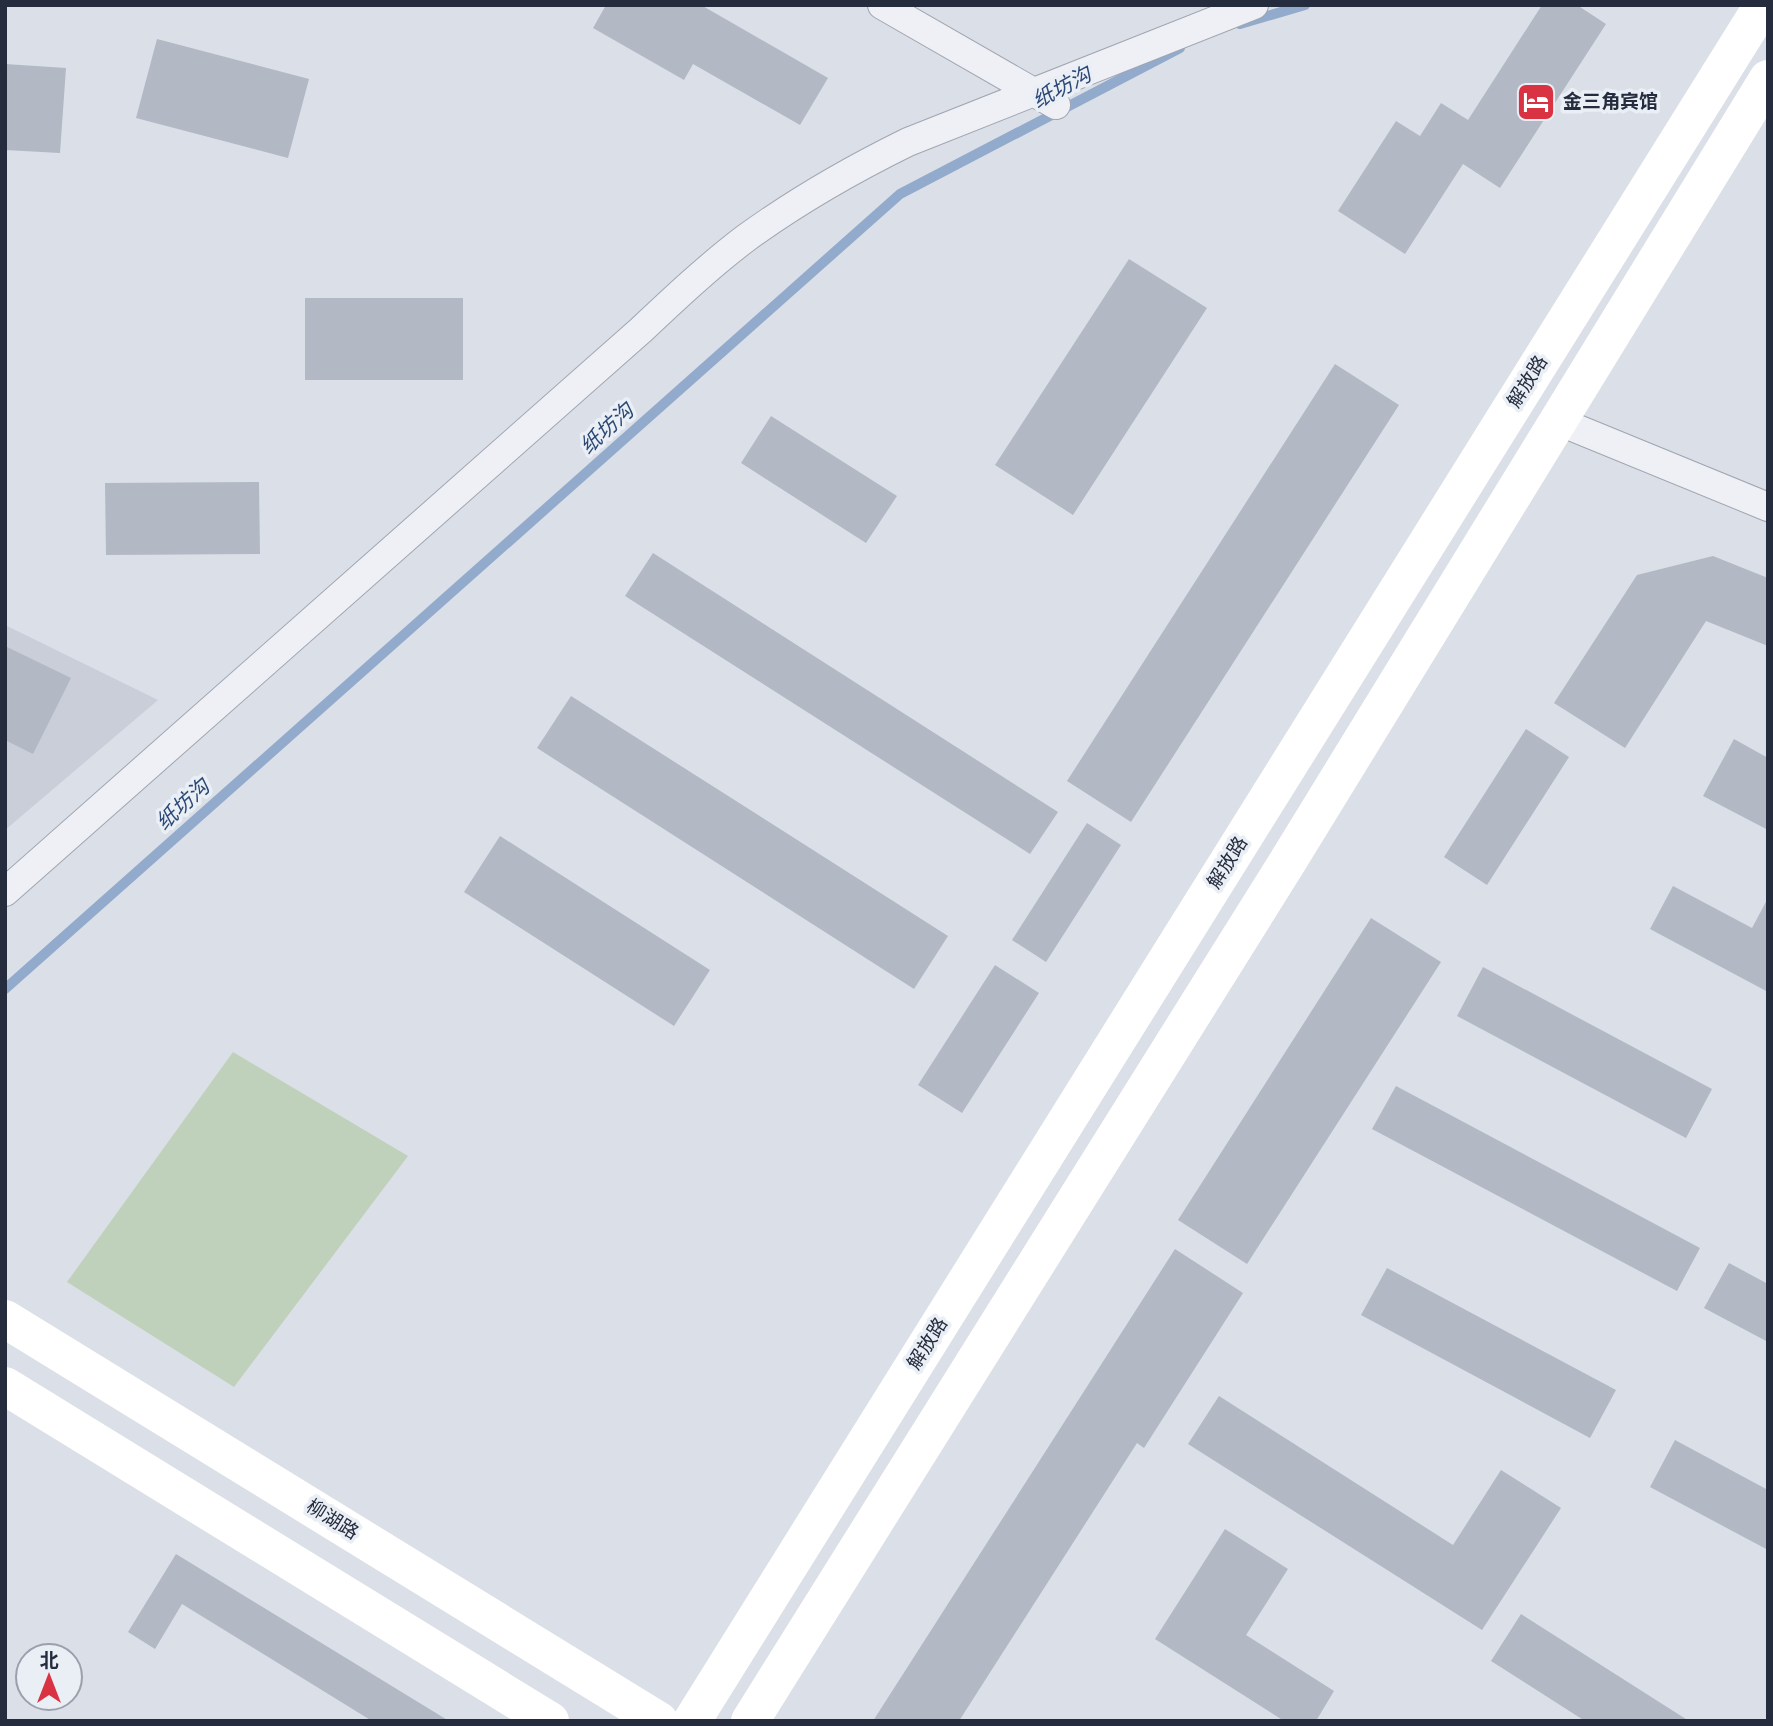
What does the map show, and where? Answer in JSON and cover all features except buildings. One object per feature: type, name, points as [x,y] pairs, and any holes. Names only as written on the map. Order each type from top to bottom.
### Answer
[{"type":"main road","name":"解放路","points":[[692,1721],[1761,10]]},
{"type":"main road","points":[[750,1721],[1288,861],[1768,79]]},
{"type":"main road","name":"柳湖路","points":[[5,1319],[659,1721]]},
{"type":"main road","points":[[5,1385],[550,1721]]},
{"type":"street","points":[[882,5],[1043,98]]},
{"type":"street","points":[[5,892],[620,348],[691,282],[746,239],[803,199],[908,142],[1043,98],[1255,5]]},
{"type":"street","points":[[1558,421],[1768,507]]},
{"type":"shaded area","points":[[5,625],[158,700],[5,830]]},
{"type":"green space","points":[[233,1052],[408,1156],[234,1387],[67,1282]]},
{"type":"waterway","name":"纸坊沟","points":[[1240,24],[1305,5]]},
{"type":"waterway","name":"纸坊沟","points":[[5,989],[900,194],[1180,48]]},
{"type":"place","name":"金三角宾馆","points":[[1536,102]]}]
